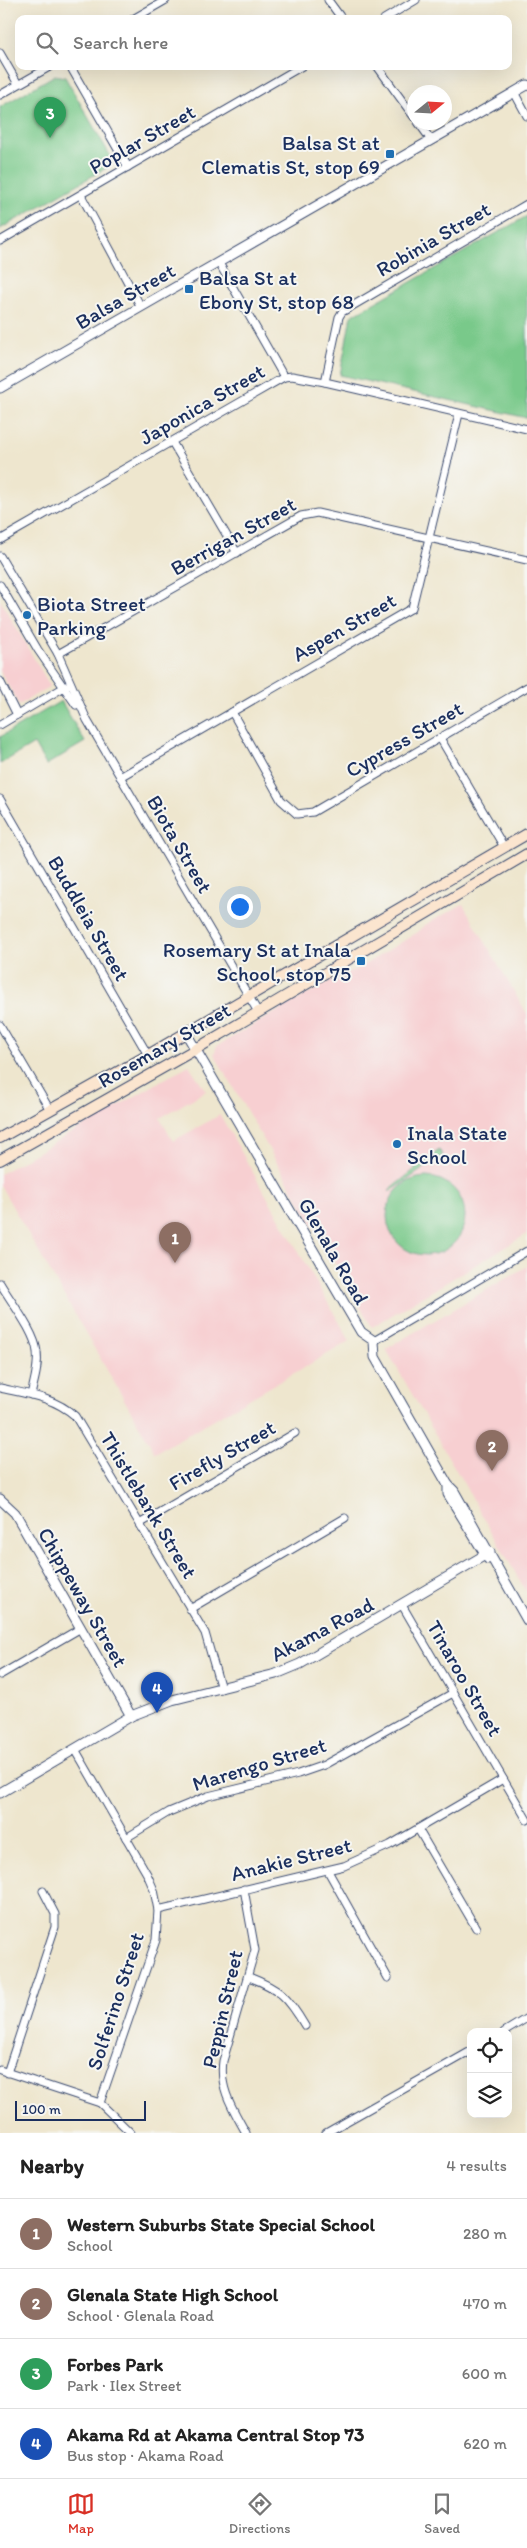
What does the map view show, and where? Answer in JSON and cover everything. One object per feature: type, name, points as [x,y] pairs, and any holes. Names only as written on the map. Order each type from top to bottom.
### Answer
[{"type":"main road","name":"Rosemary Street","points":[[0,1138],[148,1055],[527,834]]},
{"type":"main road","name":"Rosemary Street","points":[[0,1160],[196,1049],[527,854]]},
{"type":"street","points":[[140,15],[166,0]]},
{"type":"street","points":[[328,0],[339,15]]},
{"type":"street","points":[[391,15],[416,0]]},
{"type":"street","points":[[0,53],[18,84]]},
{"type":"street","points":[[0,95],[44,70]]},
{"type":"street","points":[[72,70],[128,167]]},
{"type":"street","name":"Poplar Street","points":[[0,241],[295,70]]},
{"type":"street","points":[[380,70],[407,107]]},
{"type":"street","name":"Balsa Street","points":[[0,388],[527,85]]},
{"type":"street","points":[[514,92],[527,116]]},
{"type":"street","points":[[424,130],[431,140]]},
{"type":"street","points":[[81,195],[141,307]]},
{"type":"street","name":"Robinia Street","points":[[325,382],[339,317],[342,312],[527,204]]},
{"type":"street","points":[[220,263],[284,377]]},
{"type":"street","name":"Japonica Street","points":[[0,540],[284,377],[292,376],[325,382],[527,429]]},
{"type":"street","name":"Aspen Street","points":[[120,777],[412,608],[459,414]]},
{"type":"street","points":[[172,442],[237,553]]},
{"type":"street","name":"Berrigan Street","points":[[58,654],[301,516],[317,513],[527,560]]},
{"type":"street","name":"Biota Street","points":[[0,556],[58,654],[67,685]]},
{"type":"street","name":"Biota Street","points":[[0,586],[67,685],[258,1012]]},
{"type":"street","points":[[0,682],[17,715]]},
{"type":"street","points":[[0,725],[67,685]]},
{"type":"street","name":"Cypress Street","points":[[232,712],[280,800],[296,814],[313,812],[527,687]]},
{"type":"street","points":[[440,738],[504,847]]},
{"type":"street","name":"Buddleia Street","points":[[0,799],[148,1055]]},
{"type":"street","points":[[0,1025],[50,1110]]},
{"type":"street","name":"Glenala Road","points":[[186,1033],[361,1332],[374,1341]]},
{"type":"street","points":[[527,1251],[374,1341],[375,1356],[448,1486],[448,1494],[488,1553],[527,1620]]},
{"type":"street","points":[[0,1283],[33,1340],[37,1351],[38,1365],[31,1395]]},
{"type":"street","name":"Thistlebank Street","points":[[0,1388],[52,1400],[66,1407],[76,1416],[141,1523],[210,1646],[220,1689]]},
{"type":"street","name":"Firefly Street","points":[[141,1523],[295,1433]]},
{"type":"street","name":"Chippeway Street","points":[[0,1499],[15,1513],[131,1716]]},
{"type":"street","points":[[190,1609],[345,1518]]},
{"type":"street","name":"Akama Road","points":[[0,1793],[131,1716],[172,1700],[276,1674],[300,1664],[488,1553]]},
{"type":"street","name":"Tinaroo Street","points":[[402,1605],[527,1820]]},
{"type":"street","points":[[0,1675],[81,1628]]},
{"type":"street","name":"Marengo Street","points":[[126,1838],[169,1812],[195,1800],[298,1774],[324,1765],[344,1756],[453,1693]]},
{"type":"street","name":"Solferino Street","points":[[75,1749],[148,1874],[158,1910],[156,1940],[100,2104]]},
{"type":"street","name":"Anakie Street","points":[[158,1910],[328,1871],[377,1852],[503,1779]]},
{"type":"street","points":[[418,1829],[476,1928]]},
{"type":"street","points":[[328,1871],[388,1978]]},
{"type":"street","name":"Peppin Street","points":[[244,1889],[255,1950],[249,1977],[223,2062],[221,2076],[224,2091],[246,2133]]},
{"type":"street","points":[[43,1891],[55,1914],[56,1927],[4,2072],[100,2104],[131,2133]]},
{"type":"street","points":[[249,1977],[278,1990],[293,2005],[305,2026]]},
{"type":"street","points":[[511,2028],[527,2018]]},
{"type":"street","points":[[326,2133],[467,2053]]},
{"type":"shaded area","points":[[0,600],[50,686],[19,705],[0,671]]},
{"type":"shaded area","name":"Inala State School","points":[[463,904],[527,1014],[527,1234],[372,1327],[214,1054],[217,1046],[344,973],[356,970],[418,932],[425,925]]},
{"type":"shaded area","points":[[189,1065],[206,1091],[160,1118],[173,1141],[220,1115],[350,1341],[155,1453],[0,1185],[0,1174]]},
{"type":"shaded area","points":[[527,1266],[527,1593],[386,1349]]},
{"type":"green space","points":[[55,75],[65,77],[111,157],[108,167],[0,229],[0,107]]},
{"type":"green space","points":[[527,216],[527,418],[340,375],[351,316]]},
{"type":"green space","points":[[61,701],[85,742],[46,765],[34,744],[0,764],[0,737]]},
{"type":"green space","points":[[439,1150],[443,1155],[391,1191],[389,1190]]},
{"type":"green space","points":[[426,1177],[441,1180],[458,1194],[462,1201],[465,1216],[462,1231],[448,1248],[441,1252],[426,1255],[411,1252],[394,1238],[390,1231],[387,1216],[390,1201],[404,1184],[411,1180]]},
{"type":"place","name":"Forbes Park","points":[[50,138]]},
{"type":"place","name":"Balsa St at Clematis St, stop 69","points":[[390,154]]},
{"type":"place","name":"Balsa St at Ebony St, stop 68","points":[[189,289]]},
{"type":"place","name":"Biota Street Parking","points":[[27,615]]},
{"type":"place","name":"Rosemary St at Inala School, stop 75","points":[[361,961]]},
{"type":"place","name":"Inala State School","points":[[397,1144]]},
{"type":"place","name":"Western Suburbs State Special School","points":[[175,1263]]},
{"type":"place","name":"Glenala State High School","points":[[492,1471]]},
{"type":"place","name":"Akama Rd at Akama Central Stop 73","points":[[157,1713]]}]
